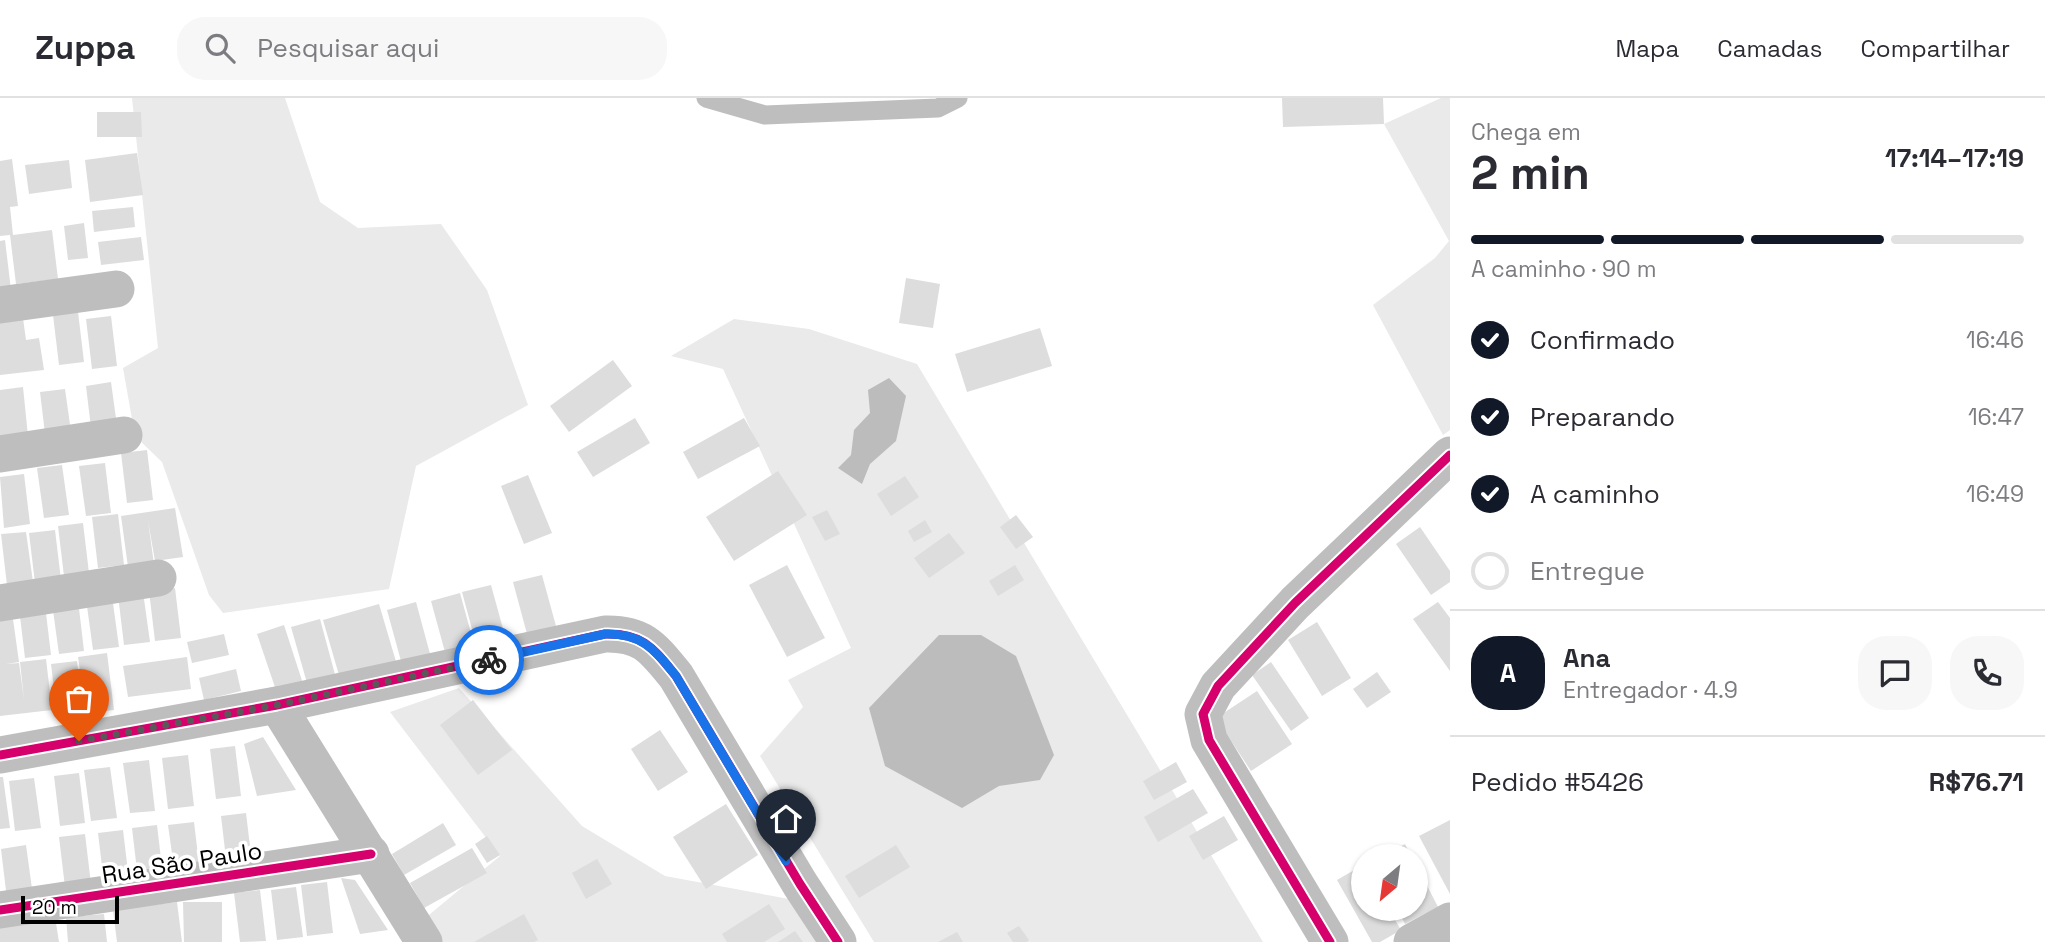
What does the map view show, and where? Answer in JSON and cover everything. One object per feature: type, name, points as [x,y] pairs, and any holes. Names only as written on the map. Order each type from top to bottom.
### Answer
[{"type":"street","points":[[0,305],[116,289]]},
{"type":"street","points":[[0,454],[124,435]]},
{"type":"street","points":[[1330,942],[1209,740],[1203,714],[1218,686],[1295,603],[1450,455]]},
{"type":"street","points":[[0,603],[158,578]]},
{"type":"street","points":[[0,755],[277,705],[605,634],[623,633],[639,638],[659,655],[676,676],[800,884],[838,942]]},
{"type":"street","points":[[277,705],[424,942]]},
{"type":"street","name":"Rua São Paulo","points":[[0,911],[371,854]]},
{"type":"street","points":[[1412,942],[1450,921]]},
{"type":"lane","points":[[706,98],[765,115],[938,108],[958,98]]},
{"type":"shaded area","points":[[132,98],[285,98],[320,202],[358,228],[441,224],[487,290],[528,405],[416,466],[389,589],[223,613],[209,595],[162,462],[135,436],[123,368],[158,348]]},
{"type":"shaded area","points":[[1441,98],[1450,98],[1450,430],[1443,435],[1373,305],[1435,258],[1449,241],[1384,124]]},
{"type":"shaded area","points":[[734,319],[809,329],[917,364],[1263,942],[874,942],[760,756],[803,707],[788,680],[851,648],[723,369],[671,356]]},
{"type":"shaded area","points":[[889,378],[906,396],[896,441],[870,464],[862,484],[838,468],[851,455],[854,430],[870,413],[868,390]]},
{"type":"shaded area","points":[[939,635],[981,635],[1016,656],[1054,755],[1040,780],[999,786],[962,808],[885,766],[869,708]]},
{"type":"shaded area","points":[[459,688],[582,826],[665,876],[789,899],[816,942],[439,942],[424,919],[500,856],[390,712]]},
{"type":"building","points":[[1282,98],[1383,98],[1384,124],[1283,127]]},
{"type":"building","points":[[97,112],[141,112],[142,137],[97,137]]},
{"type":"building","points":[[137,153],[143,195],[90,202],[85,160]]},
{"type":"building","points":[[12,159],[18,206],[10,207],[13,235],[52,230],[58,279],[16,284],[10,235],[0,236],[0,161]]},
{"type":"building","points":[[69,160],[72,188],[29,194],[25,165]]},
{"type":"building","points":[[133,207],[135,227],[94,232],[92,211]]},
{"type":"building","points":[[84,223],[88,258],[68,260],[64,226]]},
{"type":"building","points":[[141,237],[144,260],[101,265],[98,242]]},
{"type":"building","points":[[5,240],[11,290],[0,291],[0,241]]},
{"type":"building","points":[[906,278],[940,284],[933,328],[899,323]]},
{"type":"building","points":[[22,311],[26,340],[39,338],[44,370],[0,375],[0,314]]},
{"type":"building","points":[[78,312],[84,362],[59,365],[53,315]]},
{"type":"building","points":[[111,316],[117,366],[92,369],[86,319]]},
{"type":"building","points":[[1040,328],[1052,366],[967,392],[955,354]]},
{"type":"building","points":[[613,360],[632,386],[569,432],[550,406]]},
{"type":"building","points":[[111,382],[118,433],[92,436],[86,386]]},
{"type":"building","points":[[23,387],[28,436],[0,439],[0,390]]},
{"type":"building","points":[[65,389],[72,439],[46,442],[40,392]]},
{"type":"building","points":[[635,418],[650,443],[593,477],[577,452]]},
{"type":"building","points":[[744,418],[760,446],[698,479],[683,452]]},
{"type":"building","points":[[147,450],[153,500],[127,503],[121,453]]},
{"type":"building","points":[[105,463],[111,513],[86,516],[79,466]]},
{"type":"building","points":[[62,465],[69,515],[44,518],[37,468]]},
{"type":"building","points":[[778,471],[807,515],[734,561],[706,517]]},
{"type":"building","points":[[24,474],[30,524],[4,528],[0,477]]},
{"type":"building","points":[[528,475],[552,533],[524,544],[501,486]]},
{"type":"building","points":[[905,476],[919,497],[891,516],[877,494]]},
{"type":"building","points":[[175,508],[183,557],[155,561],[148,521],[154,564],[128,567],[121,516]]},
{"type":"building","points":[[827,510],[840,534],[825,541],[812,517]]},
{"type":"building","points":[[118,514],[124,565],[98,568],[92,517]]},
{"type":"building","points":[[1016,515],[1033,537],[1016,549],[1000,527]]},
{"type":"building","points":[[925,520],[932,532],[914,542],[908,531]]},
{"type":"building","points":[[83,523],[89,573],[64,576],[58,526]]},
{"type":"building","points":[[1420,527],[1450,571],[1450,582],[1431,595],[1396,544]]},
{"type":"building","points":[[55,530],[61,580],[35,583],[29,533]]},
{"type":"building","points":[[26,532],[33,582],[7,585],[1,534]]},
{"type":"building","points":[[949,533],[965,553],[929,578],[914,558]]},
{"type":"building","points":[[787,565],[825,638],[787,657],[749,585]]},
{"type":"building","points":[[1015,565],[1024,580],[998,596],[989,581]]},
{"type":"building","points":[[542,575],[559,637],[530,645],[513,582]]},
{"type":"building","points":[[491,585],[508,647],[479,655],[462,592]]},
{"type":"building","points":[[175,588],[181,638],[155,641],[149,591]]},
{"type":"building","points":[[143,592],[150,642],[124,645],[118,595]]},
{"type":"building","points":[[460,593],[477,655],[448,663],[431,601]]},
{"type":"building","points":[[112,596],[119,647],[93,650],[86,599]]},
{"type":"building","points":[[78,600],[84,651],[59,654],[52,603]]},
{"type":"building","points":[[416,602],[433,665],[404,672],[387,610]]},
{"type":"building","points":[[1438,602],[1450,618],[1450,671],[1413,619]]},
{"type":"building","points":[[379,604],[397,665],[341,682],[323,620]]},
{"type":"building","points":[[45,605],[51,655],[25,658],[19,608]]},
{"type":"building","points":[[12,612],[19,662],[6,664],[19,663],[24,700],[20,662],[46,659],[52,710],[0,716],[0,613]]},
{"type":"building","points":[[320,619],[337,682],[309,690],[291,627]]},
{"type":"building","points":[[1317,622],[1351,678],[1322,696],[1288,640]]},
{"type":"building","points":[[284,625],[305,690],[279,699],[257,634]]},
{"type":"building","points":[[224,634],[229,655],[192,663],[187,642]]},
{"type":"building","points":[[107,653],[114,710],[86,713],[78,657]]},
{"type":"building","points":[[187,657],[191,689],[128,697],[123,666]]},
{"type":"building","points":[[77,661],[83,711],[57,714],[51,664]]},
{"type":"building","points":[[1271,662],[1309,718],[1291,731],[1252,675]]},
{"type":"building","points":[[236,669],[241,691],[204,700],[199,678]]},
{"type":"building","points":[[1377,672],[1391,692],[1367,708],[1353,689]]},
{"type":"building","points":[[1257,691],[1292,744],[1251,771],[1216,718]]},
{"type":"building","points":[[473,700],[512,750],[478,775],[440,725]]},
{"type":"building","points":[[660,730],[688,772],[658,791],[631,749]]},
{"type":"building","points":[[263,737],[296,790],[257,796],[244,744]]},
{"type":"building","points":[[235,746],[241,796],[216,799],[210,749]]},
{"type":"building","points":[[188,755],[194,806],[168,809],[162,758]]},
{"type":"building","points":[[149,760],[155,811],[130,813],[123,763]]},
{"type":"building","points":[[1176,762],[1187,782],[1154,800],[1143,781]]},
{"type":"building","points":[[110,767],[117,818],[91,821],[84,770]]},
{"type":"building","points":[[79,773],[85,823],[60,826],[54,776]]},
{"type":"building","points":[[0,777],[3,777],[10,828],[0,829]]},
{"type":"building","points":[[34,778],[41,828],[15,831],[9,781]]},
{"type":"building","points":[[1193,789],[1208,813],[1158,842],[1144,817]]},
{"type":"building","points":[[726,804],[758,855],[706,889],[673,837]]},
{"type":"building","points":[[246,813],[252,863],[227,867],[221,816]]},
{"type":"building","points":[[1224,816],[1238,840],[1203,860],[1189,836]]},
{"type":"building","points":[[1450,820],[1450,894],[1428,853],[1428,844],[1423,844],[1419,836]]},
{"type":"building","points":[[194,822],[200,872],[175,875],[168,825]]},
{"type":"building","points":[[443,823],[456,845],[404,875],[392,854]]},
{"type":"building","points":[[157,825],[163,876],[138,879],[132,828]]},
{"type":"building","points":[[123,830],[129,880],[104,883],[98,833]]},
{"type":"building","points":[[85,834],[91,884],[65,887],[59,837]]},
{"type":"building","points":[[487,836],[500,855],[487,863],[475,844]]},
{"type":"building","points":[[26,845],[33,896],[7,899],[1,849]]},
{"type":"building","points":[[896,845],[910,867],[859,898],[845,876]]},
{"type":"building","points":[[472,848],[487,873],[424,908],[410,883]]},
{"type":"building","points":[[597,859],[612,884],[586,899],[572,873]]},
{"type":"building","points":[[1351,872],[1351,905],[1337,880]]},
{"type":"building","points":[[341,878],[355,880],[388,930],[360,934]]},
{"type":"building","points":[[327,882],[333,933],[307,936],[301,885]]},
{"type":"building","points":[[296,887],[303,937],[277,940],[271,890]]},
{"type":"building","points":[[1428,887],[1438,907],[1428,912]]},
{"type":"building","points":[[260,890],[266,941],[240,942],[234,893]]},
{"type":"building","points":[[177,902],[182,942],[117,942],[113,910]]},
{"type":"building","points":[[183,902],[222,902],[222,942],[184,942]]},
{"type":"building","points":[[769,904],[785,929],[764,942],[727,942],[722,934]]},
{"type":"building","points":[[104,914],[107,942],[68,942],[66,917]]},
{"type":"building","points":[[524,914],[538,940],[474,942]]},
{"type":"building","points":[[55,917],[59,942],[0,942],[0,926]]},
{"type":"building","points":[[1360,921],[1396,921],[1401,930],[1380,942],[1372,942]]},
{"type":"building","points":[[1019,926],[1029,940],[1027,942],[1013,942],[1007,933]]},
{"type":"building","points":[[795,931],[803,942],[778,942]]},
{"type":"building","points":[[957,932],[963,942],[938,942]]},
{"type":"cycle path","points":[[1330,942],[1209,740],[1203,714],[1218,686],[1295,603],[1450,455]]},
{"type":"cycle path","points":[[0,755],[277,705],[605,634],[629,636],[646,644],[676,676],[800,884],[838,942]]},
{"type":"cycle path","points":[[0,910],[371,854]]},
{"type":"way so far","points":[[79,741],[277,705],[489,660]]},
{"type":"route","points":[[489,660],[605,634],[623,633],[639,638],[659,655],[676,676],[786,861]]}]
